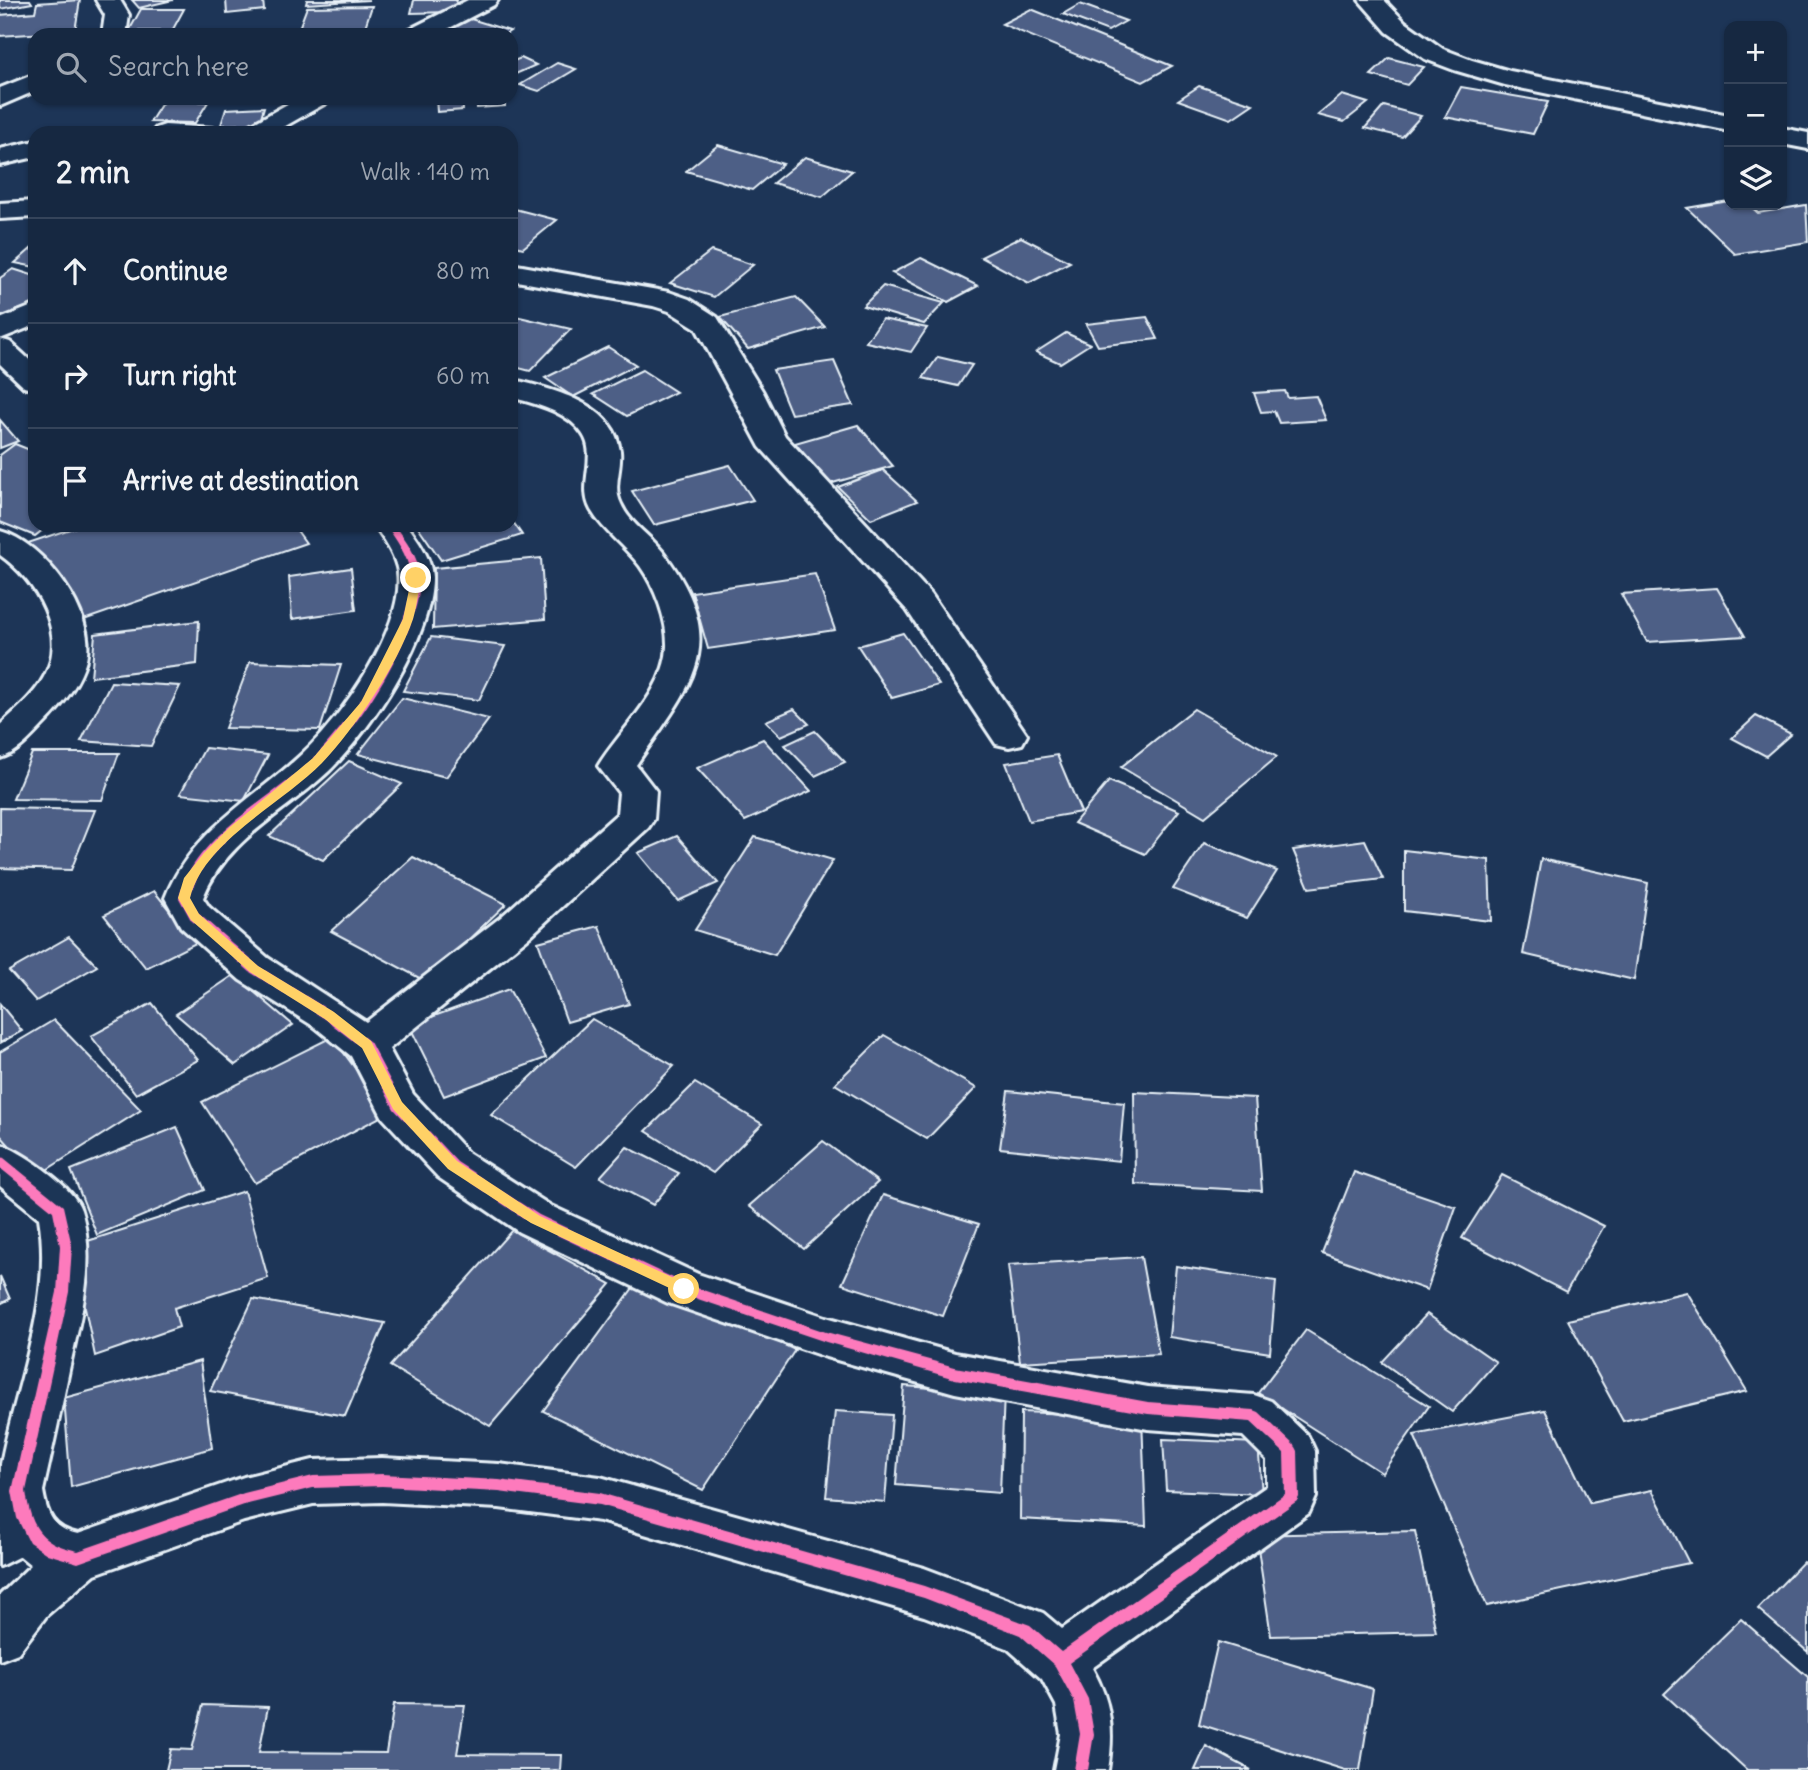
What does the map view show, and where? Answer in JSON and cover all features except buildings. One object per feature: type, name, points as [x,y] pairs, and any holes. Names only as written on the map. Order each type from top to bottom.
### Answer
[{"type":"street","points":[[108,0],[117,15],[115,28]]},
{"type":"street","points":[[431,28],[486,0]]},
{"type":"street","points":[[1371,0],[1396,27],[1434,54],[1463,65],[1505,78],[1724,122]]},
{"type":"street","points":[[0,98],[28,84]]},
{"type":"street","points":[[267,126],[304,105]]},
{"type":"street","points":[[1787,137],[1808,141]]},
{"type":"street","points":[[0,157],[28,151]]},
{"type":"street","points":[[0,211],[28,209]]},
{"type":"street","points":[[518,273],[659,298],[679,304],[707,323],[748,392],[771,440],[919,602],[1009,735]]},
{"type":"street","points":[[0,330],[28,317]]},
{"type":"street","points":[[0,348],[28,374]]},
{"type":"street","points":[[366,1045],[515,927],[635,819],[638,791],[616,766],[674,680],[684,649],[678,616],[663,580],[651,559],[627,537],[602,499],[605,457],[595,429],[566,407],[518,390]]},
{"type":"street","points":[[396,532],[408,547],[416,578],[408,619],[365,703],[317,761],[234,830],[188,881],[184,898],[195,917],[254,969],[329,1016],[366,1045],[398,1106],[453,1165],[535,1219],[684,1289],[826,1337],[955,1373],[1148,1408],[1254,1416],[1290,1451],[1292,1497],[1060,1661]]},
{"type":"street","points":[[0,541],[37,570],[61,604],[72,629],[70,660],[56,689],[0,746]]},
{"type":"street","points":[[0,1161],[59,1209],[66,1246],[62,1293],[11,1531],[57,1554],[78,1557]]},
{"type":"street","points":[[0,1636],[29,1598],[78,1557],[244,1499],[313,1482],[382,1480],[499,1486],[600,1499],[924,1592],[1026,1630],[1060,1661],[1081,1699],[1087,1734],[1080,1770]]},
{"type":"cycle path","points":[[395,532],[410,556],[415,577],[413,598],[395,649],[364,702],[331,746],[316,762],[240,824],[204,859],[184,898],[195,917],[254,969],[329,1016],[366,1045],[398,1106],[453,1165],[535,1219],[684,1289],[826,1337],[955,1373],[1148,1408],[1254,1416],[1291,1451],[1292,1497],[1060,1661]]},
{"type":"cycle path","points":[[0,1161],[59,1209],[66,1246],[63,1292],[19,1491],[28,1528],[34,1537],[52,1550],[78,1557],[244,1499],[313,1482],[382,1480],[499,1486],[600,1499],[924,1592],[1025,1630],[1060,1661],[1081,1699],[1087,1734],[1081,1770]]},
{"type":"route","points":[[416,578],[408,619],[365,703],[317,761],[234,830],[208,856],[188,881],[184,898],[195,917],[254,969],[329,1016],[366,1045],[398,1106],[453,1165],[535,1219],[684,1289]]}]
